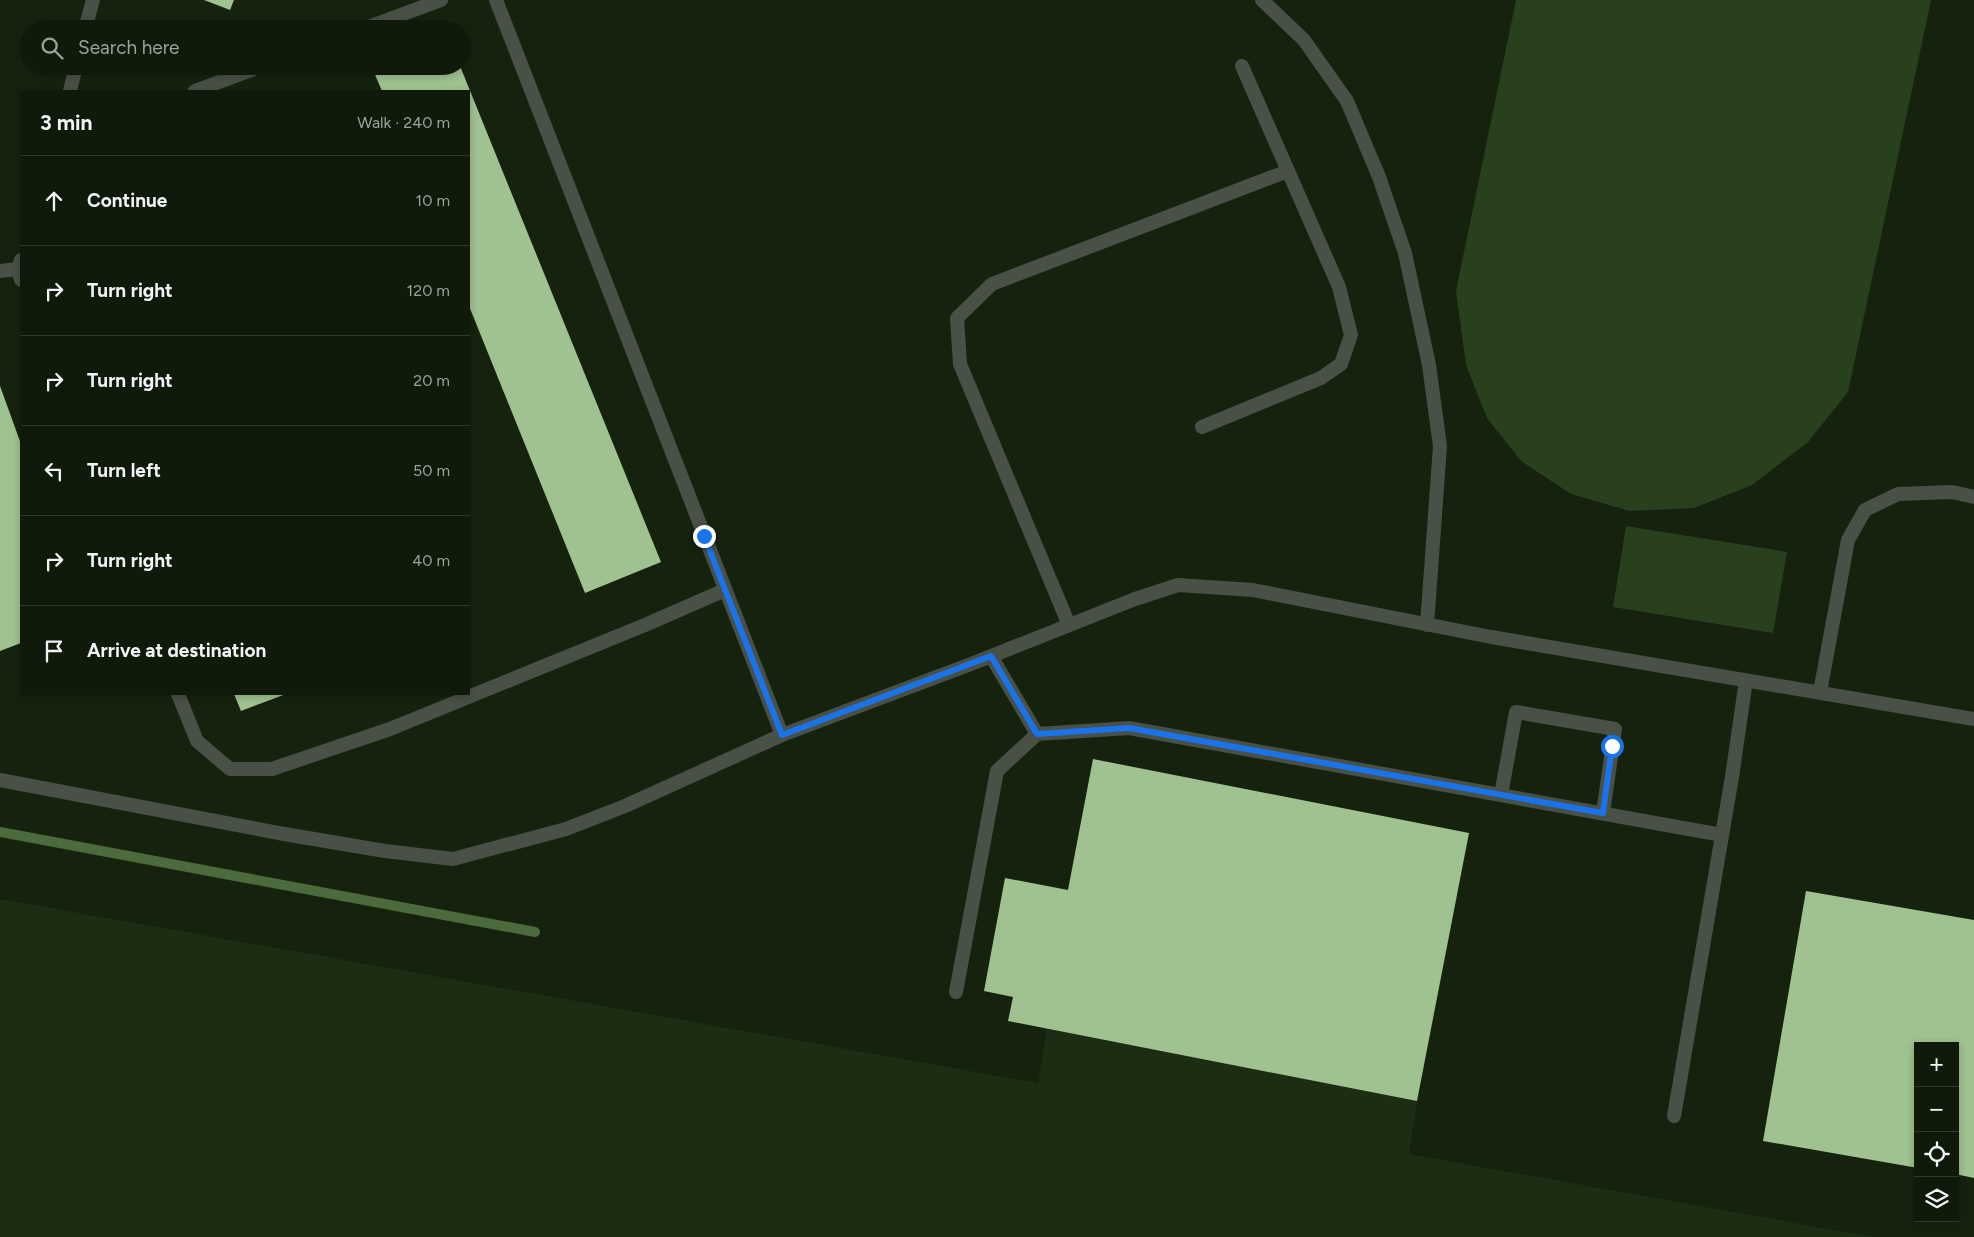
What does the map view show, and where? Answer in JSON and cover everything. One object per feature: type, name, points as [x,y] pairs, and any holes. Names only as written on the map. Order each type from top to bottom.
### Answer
[{"type":"lane","points":[[87,20],[93,0]]},
{"type":"lane","points":[[387,20],[441,0]]},
{"type":"lane","points":[[496,0],[782,735]]},
{"type":"lane","points":[[1262,0],[1304,40],[1347,101],[1379,177],[1405,253],[1429,365],[1440,446],[1427,625]]},
{"type":"lane","points":[[1202,427],[1320,378],[1341,364],[1351,335],[1339,287],[1242,66]]},
{"type":"lane","points":[[70,90],[74,75]]},
{"type":"lane","points":[[198,90],[238,75]]},
{"type":"lane","points":[[1069,625],[960,364],[957,318],[992,284],[1288,171]]},
{"type":"lane","points":[[0,271],[20,270]]},
{"type":"lane","points":[[1820,692],[1848,540],[1865,510],[1898,494],[1952,492],[1974,497]]},
{"type":"lane","points":[[0,780],[284,834],[385,851],[453,859],[566,830],[782,735],[1135,599],[1178,585],[1253,590],[1491,637],[1974,719]]},
{"type":"lane","points":[[178,695],[197,740],[230,769],[272,769],[390,729],[645,625],[725,590]]},
{"type":"lane","points":[[991,656],[1037,734]]},
{"type":"lane","points":[[1674,1116],[1746,680]]},
{"type":"lane","points":[[1500,794],[1516,712],[1615,729],[1603,813]]},
{"type":"lane","points":[[956,992],[997,771],[1037,734],[1129,728],[1722,834]]},
{"type":"shaded area","points":[[1516,0],[1931,0],[1848,392],[1808,442],[1752,485],[1694,508],[1630,511],[1571,494],[1521,461],[1487,418],[1466,365],[1456,291]]},
{"type":"shaded area","points":[[1626,526],[1787,552],[1773,633],[1613,607]]},
{"type":"shaded area","points":[[0,899],[1038,1083],[1047,1028],[1417,1101],[1409,1154],[1873,1237],[0,1237]]},
{"type":"building","points":[[204,0],[234,0],[230,10]]},
{"type":"building","points":[[375,75],[464,75],[470,90],[382,90]]},
{"type":"building","points":[[470,91],[661,562],[585,593],[470,308]]},
{"type":"building","points":[[0,386],[20,441],[20,643],[0,651]]},
{"type":"building","points":[[234,695],[283,695],[241,711]]},
{"type":"building","points":[[1093,759],[1469,833],[1417,1101],[1008,1021],[1013,997],[984,991],[1005,878],[1068,890]]},
{"type":"building","points":[[1806,891],[1974,920],[1974,1178],[1959,1175],[1959,1042],[1914,1042],[1914,1167],[1763,1141]]},
{"type":"waterway","points":[[0,832],[535,932]]},
{"type":"route","points":[[704,536],[782,735],[991,656],[1037,734],[1129,728],[1603,813],[1612,746]]}]
